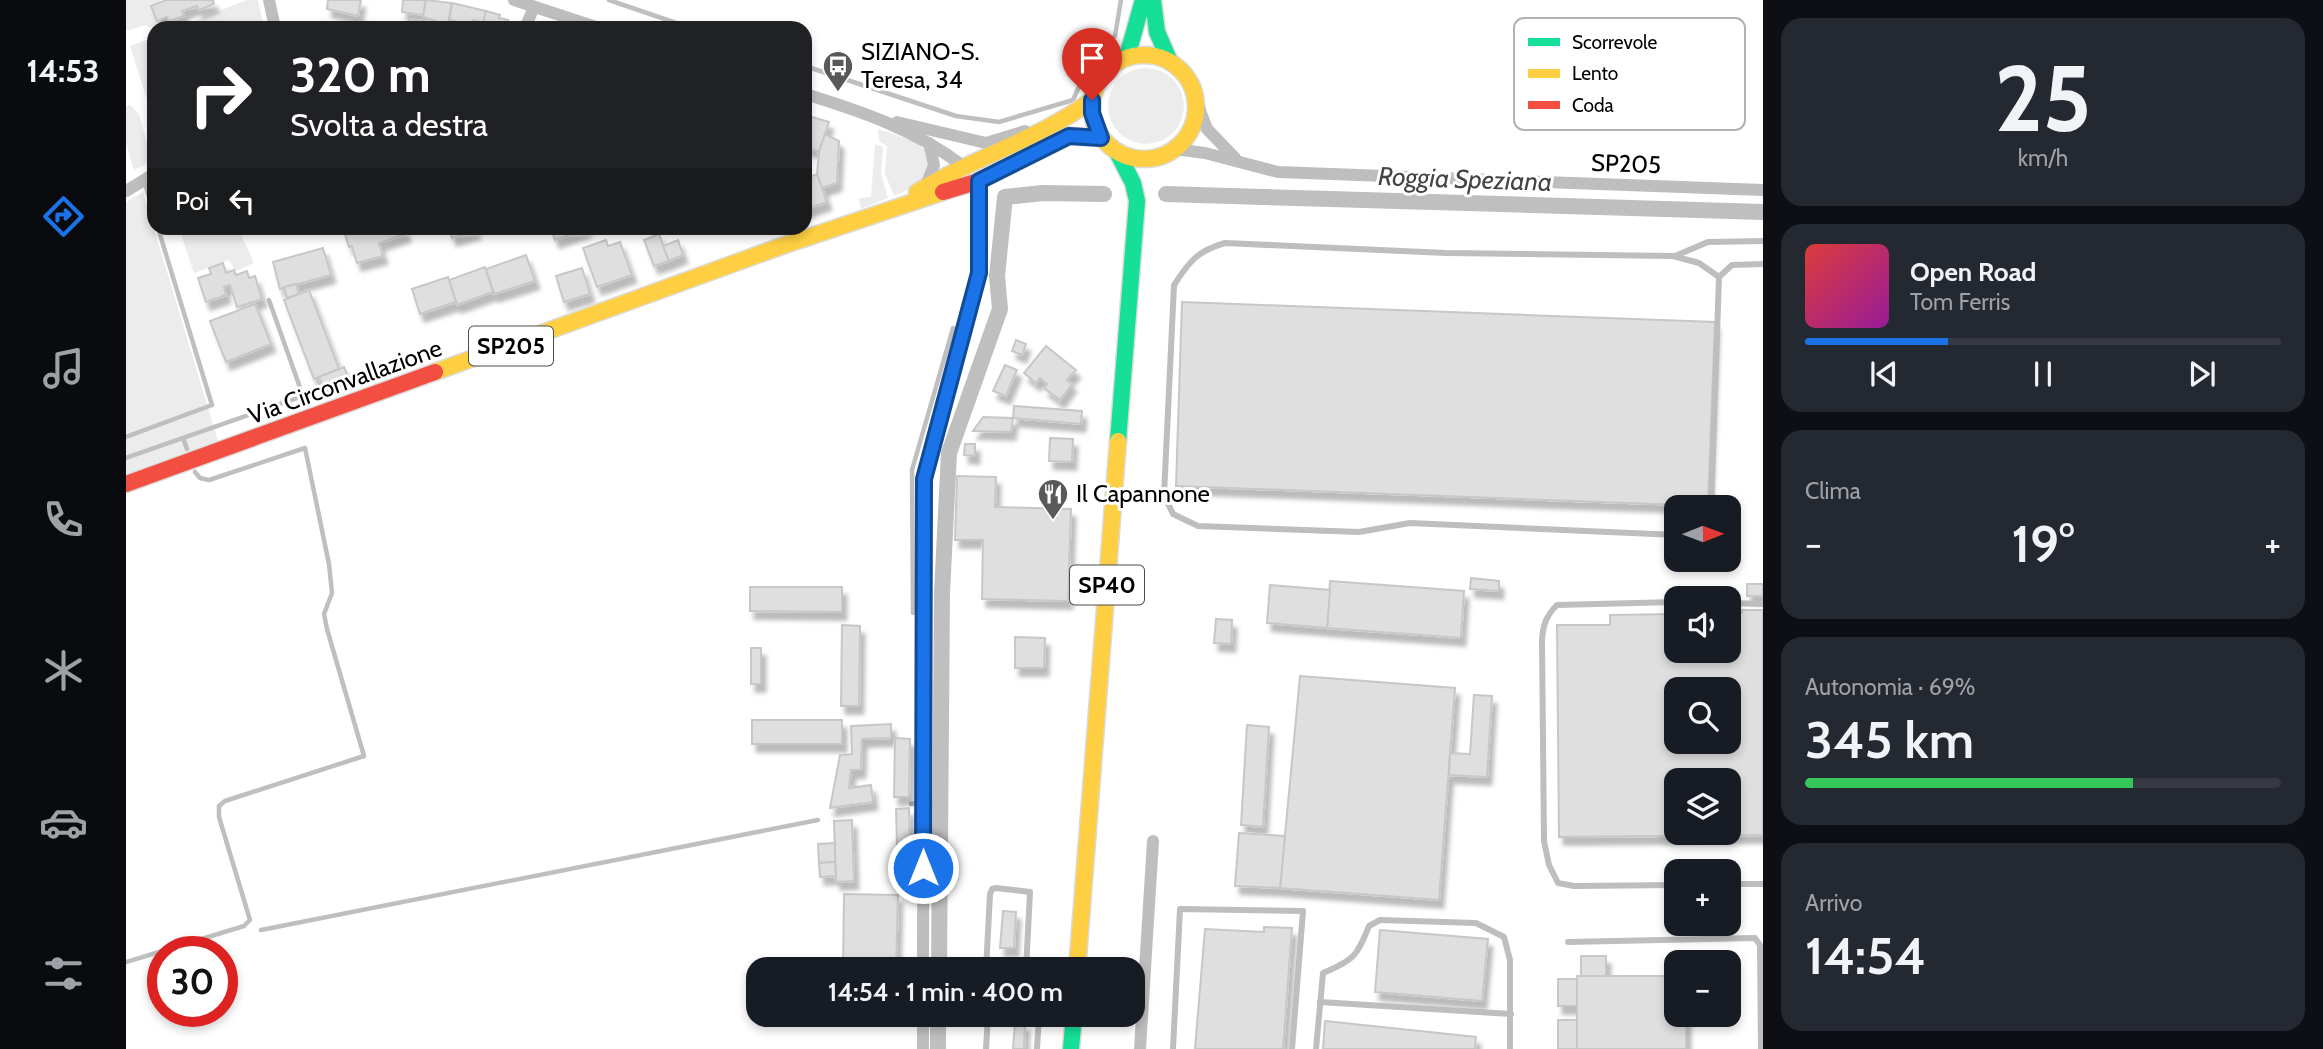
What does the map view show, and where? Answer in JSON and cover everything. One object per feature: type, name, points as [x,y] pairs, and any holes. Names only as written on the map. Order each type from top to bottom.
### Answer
[{"type":"main road","points":[[1126,57],[1143,0]]},
{"type":"main road","points":[[1153,0],[1156,35],[1170,62]]},
{"type":"main road","points":[[1069,136],[1101,138],[1092,113],[1095,86],[1103,74],[1126,57],[1149,54],[1170,62],[1183,72],[1196,100]]},
{"type":"main road","name":"SP205","points":[[896,207],[962,166],[1071,117],[1092,100]]},
{"type":"main road","name":"SP40","points":[[1101,138],[1117,152],[1130,158],[1145,160],[1160,157],[1185,140],[1196,114],[1196,100]]},
{"type":"main road","name":"SP205","points":[[896,207],[979,181],[1069,136]]},
{"type":"main road","name":"SP40","points":[[1117,152],[1133,183],[1137,201]]},
{"type":"main road","name":"SP40","points":[[1078,957],[1137,201],[1147,173],[1160,157]]},
{"type":"main road","name":"Via Circonvallazione","points":[[126,484],[896,207]]},
{"type":"main road","points":[[1071,1049],[1073,1027]]},
{"type":"street","points":[[269,0],[274,21]]},
{"type":"street","points":[[514,0],[577,21]]},
{"type":"street","points":[[527,21],[534,7]]},
{"type":"street","points":[[812,96],[876,117],[986,143],[1044,124],[1058,123]]},
{"type":"street","points":[[1196,100],[1207,130],[1238,160]]},
{"type":"street","points":[[876,117],[929,143],[962,166],[975,167],[1034,142],[1056,135],[1069,136]]},
{"type":"street","points":[[926,186],[934,165],[929,143]]},
{"type":"street","name":"SP205","points":[[1175,149],[1238,160],[1278,172],[1763,190]]},
{"type":"street","points":[[126,191],[147,178]]},
{"type":"street","points":[[923,957],[924,479],[979,273],[979,181]]},
{"type":"street","points":[[1140,1049],[1153,841]]},
{"type":"street","points":[[923,1027],[923,1049]]},
{"type":"lane","points":[[1673,257],[1708,242],[1763,241]]},
{"type":"lane","points":[[1664,534],[1410,523],[1359,532],[1198,526],[1173,514],[1164,495],[1174,285],[1188,264],[1205,248],[1225,243],[1446,253],[1673,257],[1699,263],[1719,277]]},
{"type":"lane","points":[[1711,495],[1719,277],[1732,265],[1763,264]]},
{"type":"lane","points":[[1664,602],[1557,605],[1543,624],[1542,640],[1544,841],[1549,865],[1558,883],[1574,886],[1664,885]]},
{"type":"lane","points":[[1741,603],[1763,604]]},
{"type":"lane","points":[[1741,884],[1763,884]]},
{"type":"lane","points":[[987,957],[992,889],[1030,892],[1027,957]]},
{"type":"lane","points":[[1173,1049],[1181,909],[1303,911],[1292,1049]]},
{"type":"lane","points":[[1316,1049],[1323,973],[1344,964],[1359,952],[1369,926],[1380,920],[1476,923],[1504,937],[1510,960],[1510,1049]]},
{"type":"lane","points":[[1568,942],[1755,938],[1760,945],[1761,1049]]},
{"type":"lane","points":[[1320,1002],[1511,1014]]},
{"type":"lane","points":[[986,1049],[987,1027]]},
{"type":"lane","points":[[1037,1049],[1038,1027]]},
{"type":"shaded area","points":[[126,0],[160,0],[161,2],[151,6],[157,20],[167,17],[169,21],[147,21],[147,26],[126,31]]},
{"type":"shaded area","points":[[247,0],[258,0],[262,21],[194,21]]},
{"type":"shaded area","points":[[147,40],[147,100],[130,46]]},
{"type":"shaded area","points":[[1146,68],[1161,71],[1173,79],[1181,91],[1184,106],[1181,121],[1173,133],[1161,141],[1146,144],[1131,141],[1119,133],[1111,121],[1108,106],[1111,91],[1119,79],[1131,71]]},
{"type":"shaded area","points":[[130,105],[139,114],[147,143],[147,164],[134,170],[126,144],[126,106]]},
{"type":"shaded area","points":[[878,129],[914,141],[927,152],[929,171],[914,187],[894,196],[885,174],[887,146],[879,141]]},
{"type":"shaded area","points":[[875,144],[883,147],[881,174],[888,198],[861,209],[859,198],[871,197]]},
{"type":"shaded area","points":[[143,192],[147,205],[147,235],[156,235],[218,441],[126,474],[126,202]]},
{"type":"shaded area","points":[[181,235],[241,235],[254,263],[236,271],[229,260],[194,273]]},
{"type":"building","points":[[166,0],[213,0],[214,4],[199,10],[197,6],[182,11],[184,16],[169,21],[167,17],[157,21],[151,6]]},
{"type":"building","points":[[328,0],[361,0],[358,16],[327,9]]},
{"type":"building","points":[[403,0],[426,0],[423,15],[402,12]]},
{"type":"building","points":[[426,0],[452,3],[449,21],[423,17]]},
{"type":"building","points":[[452,3],[486,11],[484,21],[449,20]]},
{"type":"building","points":[[486,11],[508,20],[508,21],[484,21]]},
{"type":"building","points":[[812,117],[829,122],[819,152],[812,150]]},
{"type":"building","points":[[825,134],[839,141],[837,183],[822,188],[817,174],[819,152]]},
{"type":"building","points":[[817,174],[827,202],[812,207],[812,176]]},
{"type":"building","points":[[345,235],[403,235],[379,243],[383,256],[357,263],[352,246],[349,247]]},
{"type":"building","points":[[553,235],[570,235],[555,240]]},
{"type":"building","points":[[659,235],[669,261],[654,266],[644,240]]},
{"type":"building","points":[[606,240],[608,246],[620,242],[632,275],[597,287],[583,248]]},
{"type":"building","points":[[678,240],[683,255],[669,261],[663,246]]},
{"type":"building","points":[[323,248],[331,275],[280,289],[273,262]]},
{"type":"building","points":[[526,255],[535,281],[494,294],[486,269]]},
{"type":"building","points":[[223,263],[226,273],[234,270],[236,275],[247,271],[249,278],[255,276],[262,299],[237,307],[230,285],[224,287],[226,295],[206,302],[198,278],[211,274],[209,268]]},
{"type":"building","points":[[485,267],[493,292],[457,305],[449,280]]},
{"type":"building","points":[[582,268],[590,294],[564,302],[556,276]]},
{"type":"building","points":[[448,277],[456,302],[420,314],[412,289]]},
{"type":"building","points":[[296,284],[299,294],[287,298],[284,287]]},
{"type":"building","points":[[309,290],[339,369],[314,379],[284,300]]},
{"type":"building","points":[[1182,302],[1715,322],[1708,495],[1664,495],[1664,504],[1176,486]]},
{"type":"building","points":[[255,304],[271,344],[226,362],[210,321]]},
{"type":"building","points":[[1016,340],[1026,344],[1022,355],[1012,351]]},
{"type":"building","points":[[1046,346],[1076,370],[1067,380],[1072,384],[1060,400],[1044,388],[1047,384],[1040,378],[1036,383],[1024,373]]},
{"type":"building","points":[[1005,365],[1017,370],[1006,396],[993,391]]},
{"type":"building","points":[[344,367],[349,378],[323,388],[319,377]]},
{"type":"building","points":[[1014,406],[1082,411],[1081,424],[1013,418]]},
{"type":"building","points":[[983,417],[1013,418],[1011,432],[973,431]]},
{"type":"building","points":[[1050,438],[1073,439],[1072,462],[1049,461]]},
{"type":"building","points":[[965,444],[975,444],[975,456],[964,455]]},
{"type":"building","points":[[957,476],[996,477],[995,507],[1071,509],[1068,601],[982,599],[983,540],[955,540]]},
{"type":"building","points":[[1471,578],[1499,581],[1499,591],[1470,589]]},
{"type":"building","points":[[1330,581],[1464,591],[1461,638],[1327,628]]},
{"type":"building","points":[[1747,584],[1763,584],[1763,596],[1747,596]]},
{"type":"building","points":[[1270,585],[1330,590],[1327,628],[1267,623]]},
{"type":"building","points":[[750,587],[842,587],[842,612],[750,611]]},
{"type":"building","points":[[1742,610],[1763,610],[1763,835],[1741,835],[1741,768],[1664,768],[1664,836],[1559,837],[1557,625],[1610,625],[1610,615],[1664,614],[1664,663],[1741,663]]},
{"type":"building","points":[[1216,619],[1232,620],[1231,644],[1214,643]]},
{"type":"building","points":[[842,625],[860,626],[859,706],[841,706]]},
{"type":"building","points":[[1015,637],[1045,638],[1044,668],[1015,668]]},
{"type":"building","points":[[751,648],[761,648],[761,684],[751,684]]},
{"type":"building","points":[[1300,676],[1455,688],[1439,900],[1280,888]]},
{"type":"building","points":[[1474,695],[1492,696],[1487,777],[1449,775],[1450,753],[1470,754]]},
{"type":"building","points":[[752,720],[842,720],[842,744],[752,744]]},
{"type":"building","points":[[891,724],[891,738],[862,739],[861,770],[851,770],[849,788],[871,785],[873,802],[830,808],[840,755],[852,754],[851,726]]},
{"type":"building","points":[[1247,725],[1269,727],[1263,827],[1241,825]]},
{"type":"building","points":[[895,738],[910,739],[909,797],[894,797]]},
{"type":"building","points":[[909,808],[911,881],[898,881],[896,809]]},
{"type":"building","points":[[852,820],[854,881],[836,882],[834,821]]},
{"type":"building","points":[[1239,833],[1285,836],[1280,888],[1235,886]]},
{"type":"building","points":[[835,843],[835,862],[819,863],[818,844]]},
{"type":"building","points":[[835,862],[836,876],[820,877],[819,863]]},
{"type":"building","points":[[844,894],[898,895],[896,957],[843,957]]},
{"type":"building","points":[[1003,911],[1016,912],[1014,948],[1000,948]]},
{"type":"building","points":[[1264,927],[1292,928],[1283,1049],[1195,1049],[1205,929],[1264,932]]},
{"type":"building","points":[[1380,930],[1488,939],[1482,1001],[1375,992]]},
{"type":"building","points":[[1581,956],[1606,956],[1606,976],[1581,976]]},
{"type":"building","points":[[1577,976],[1664,976],[1664,1027],[1686,1027],[1686,1049],[1577,1049]]},
{"type":"building","points":[[1558,979],[1577,979],[1577,1006],[1558,1006]]},
{"type":"building","points":[[1558,1020],[1577,1020],[1577,1049],[1558,1049]]},
{"type":"building","points":[[1325,1021],[1476,1037],[1475,1049],[1323,1049]]},
{"type":"building","points":[[1015,1027],[1025,1027],[1024,1049],[1013,1049]]},
{"type":"waterway","points":[[609,0],[670,21]]},
{"type":"waterway","points":[[812,68],[956,116],[999,122],[1073,100],[1089,64],[1115,36],[1121,0]]},
{"type":"waterway","name":"Roggia Speziana","points":[[939,957],[942,593],[949,453],[1000,309],[997,276],[1005,197],[1043,193],[1104,194]]},
{"type":"waterway","name":"Roggia Speziana","points":[[1166,194],[1763,212]]},
{"type":"waterway","points":[[126,437],[212,405],[160,235]]},
{"type":"waterway","points":[[126,458],[303,396],[269,300]]},
{"type":"waterway","points":[[913,613],[912,470],[953,328]]},
{"type":"waterway","points":[[183,438],[187,449]]},
{"type":"waterway","points":[[126,962],[244,926],[250,920],[219,817],[219,806],[225,801],[364,756],[324,614],[332,593],[329,564],[305,448],[209,480],[200,478],[195,472]]},
{"type":"waterway","points":[[911,804],[917,803]]},
{"type":"waterway","name":"Roggia Speziana","points":[[933,803],[941,803]]},
{"type":"waterway","points":[[261,930],[818,820]]},
{"type":"waterway","name":"Roggia Speziana","points":[[938,1027],[938,1049]]},
{"type":"traffic: fast","points":[[1127,57],[1143,0]]},
{"type":"traffic: fast","points":[[1153,0],[1157,32],[1170,62]]},
{"type":"traffic: fast","points":[[1117,152],[1133,183],[1137,201],[1118,441]]},
{"type":"traffic: fast","points":[[1071,1049],[1073,1027]]},
{"type":"traffic: slow","points":[[1144,55],[1164,59],[1181,70],[1192,87],[1196,107],[1192,127],[1181,144],[1164,155],[1144,159],[1124,155],[1107,144],[1096,127],[1092,107],[1096,87],[1107,70],[1124,59],[1144,55]]},
{"type":"traffic: slow","points":[[917,192],[1050,126],[1092,100]]},
{"type":"traffic: slow","points":[[435,372],[779,247],[943,192]]},
{"type":"traffic: slow","points":[[1078,957],[1118,441]]},
{"type":"traffic: jam","points":[[943,192],[979,181],[1069,136],[1101,138]]},
{"type":"traffic: jam","points":[[126,484],[435,372]]},
{"type":"place","name":"SIZIANO-S. Teresa, 34","points":[[838,93]]},
{"type":"place","name":"Il Capannone","points":[[1053,521]]},
{"type":"route","points":[[923,868],[924,479],[979,273],[979,181],[1069,136],[1101,138],[1095,126],[1092,100]]}]
